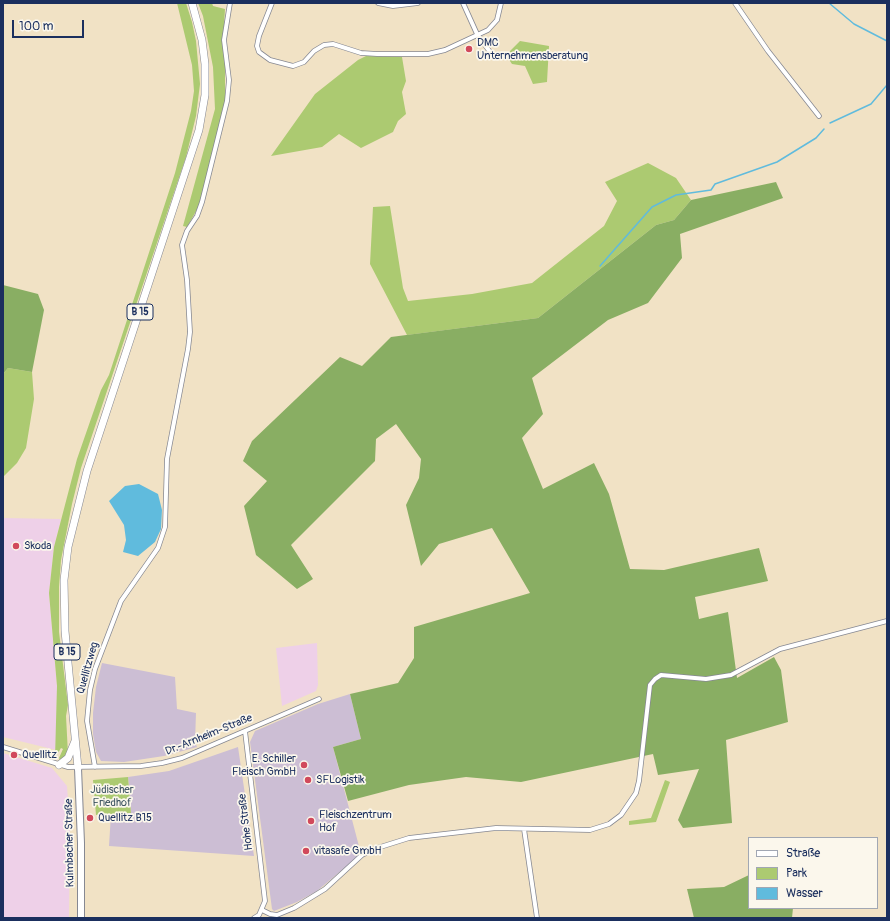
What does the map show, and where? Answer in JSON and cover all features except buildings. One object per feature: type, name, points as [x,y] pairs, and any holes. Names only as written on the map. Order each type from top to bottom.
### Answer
[{"type":"highway","name":"B 15","points":[[78,768],[65,631],[64,580],[68,547],[87,471],[199,130],[205,96],[205,64],[201,34],[192,3]]},
{"type":"highway","points":[[59,765],[68,758],[76,739]]},
{"type":"main road","name":"Kulmbacher Straße","points":[[78,768],[81,843],[81,918]]},
{"type":"street","name":"Quellitzweg","points":[[95,767],[87,721],[89,695],[95,669],[121,600],[158,548],[165,527],[167,459],[190,332],[188,288],[182,245],[185,235],[197,216],[202,202],[227,101],[229,80],[224,40],[230,3]]},
{"type":"street","points":[[272,3],[259,36],[257,46],[259,52],[270,60],[293,66],[304,62],[314,51],[324,45],[333,44],[372,54],[428,54],[445,50],[488,30],[497,20],[501,3]]},
{"type":"street","points":[[378,3],[398,5],[418,3]]},
{"type":"street","points":[[463,3],[477,34],[493,56]]},
{"type":"street","points":[[735,3],[768,51],[819,116]]},
{"type":"street","points":[[254,918],[262,910],[270,914],[277,915],[294,908],[325,889],[362,855],[374,849],[409,838],[496,828],[590,830],[609,824],[621,815],[636,793],[640,774],[650,685],[655,678],[661,675],[706,679],[732,676],[780,649],[887,622]]},
{"type":"street","name":"Dr.-Arnheim-Straße","points":[[3,747],[59,765],[78,768],[141,766],[162,763],[182,758],[319,699]]},
{"type":"street","name":"Hohe Straße","points":[[245,731],[265,901],[262,910]]},
{"type":"street","points":[[524,829],[537,918]]},
{"type":"shaded area","points":[[3,518],[61,519],[54,547],[49,593],[57,686],[56,750],[3,737]]},
{"type":"shaded area","points":[[317,643],[318,685],[316,691],[282,706],[276,648]]},
{"type":"shaded area","points":[[102,663],[175,677],[177,709],[196,713],[195,742],[197,747],[164,756],[124,762],[101,761],[96,752],[93,734],[93,713],[96,687]]},
{"type":"shaded area","points":[[350,694],[361,739],[333,747],[361,854],[317,891],[297,902],[274,911],[272,909],[250,742],[255,731],[318,704]]},
{"type":"shaded area","points":[[238,747],[254,856],[109,846],[111,814],[131,812],[128,777],[169,771]]},
{"type":"shaded area","points":[[3,753],[52,768],[67,786],[70,827],[69,918],[3,918]]},
{"type":"green space","points":[[177,3],[186,3],[196,41],[200,84],[196,116],[186,157],[81,468],[72,504],[61,560],[59,587],[59,632],[68,705],[66,716],[68,754],[60,760],[59,758],[63,749],[61,748],[55,758],[57,686],[49,593],[54,547],[77,459],[101,390],[109,375],[175,173],[191,111],[194,91],[192,65]]},
{"type":"green space","points":[[198,3],[212,3],[213,6],[225,9],[223,43],[225,56],[225,103],[199,206],[187,227],[183,226],[215,109],[213,67],[203,16]]},
{"type":"green space","points":[[520,41],[549,46],[547,82],[533,84],[525,66],[512,64],[506,55]]},
{"type":"green space","points":[[366,56],[402,57],[406,81],[402,92],[406,114],[398,121],[393,132],[361,148],[339,134],[322,147],[271,156],[315,94],[358,60]]},
{"type":"green space","points":[[648,163],[676,178],[691,200],[674,220],[656,225],[538,318],[407,335],[370,264],[373,207],[390,206],[403,288],[408,301],[472,294],[532,283],[604,226],[617,201],[605,182]]},
{"type":"green space","points":[[776,182],[783,198],[680,234],[682,258],[648,303],[608,320],[532,378],[543,414],[522,438],[543,489],[594,463],[609,494],[630,569],[664,570],[759,548],[768,581],[695,597],[699,619],[728,612],[737,678],[774,657],[781,670],[788,722],[726,740],[732,823],[683,828],[678,820],[699,769],[658,775],[653,754],[521,782],[466,777],[409,785],[348,801],[333,747],[361,739],[350,694],[398,683],[414,658],[414,627],[530,593],[492,528],[439,544],[421,566],[406,505],[419,478],[421,459],[396,424],[376,439],[375,461],[291,545],[313,579],[297,589],[256,555],[244,506],[267,481],[243,461],[252,441],[340,357],[362,366],[391,337],[538,318],[656,225],[674,220],[691,200]]},
{"type":"green space","points":[[3,285],[38,294],[44,310],[32,372],[8,368],[3,374]]},
{"type":"green space","points":[[8,368],[32,372],[34,399],[26,448],[17,463],[3,477],[3,374]]},
{"type":"green space","name":"Jüdischer Friedhof","points":[[128,777],[131,813],[96,815],[93,780]]},
{"type":"green space","points":[[665,780],[670,782],[656,822],[629,825],[629,821],[651,818]]},
{"type":"green space","points":[[748,875],[748,909],[793,909],[792,918],[694,918],[687,889],[724,887]]},
{"type":"water","points":[[139,484],[158,494],[162,510],[161,529],[155,542],[138,556],[123,552],[126,540],[124,525],[109,501],[125,486]]},
{"type":"waterway","points":[[829,3],[854,24],[887,41]]},
{"type":"waterway","points":[[830,123],[871,104],[887,85]]},
{"type":"waterway","points":[[600,266],[652,207],[676,195],[711,190],[715,184],[777,162],[816,138],[824,129]]},
{"type":"place","name":"DMC Unternehmensberatung","points":[[469,49]]},
{"type":"place","name":"Skoda","points":[[16,546]]},
{"type":"place","name":"Quellitz","points":[[14,755]]},
{"type":"place","name":"E. Schiller Fleisch GmbH","points":[[304,765]]},
{"type":"place","name":"SFLogistik","points":[[308,780]]},
{"type":"place","name":"Quellitz B15","points":[[90,818]]},
{"type":"place","name":"Fleischzentrum Hof","points":[[311,821]]},
{"type":"place","name":"vitasafe GmbH","points":[[306,851]]}]
